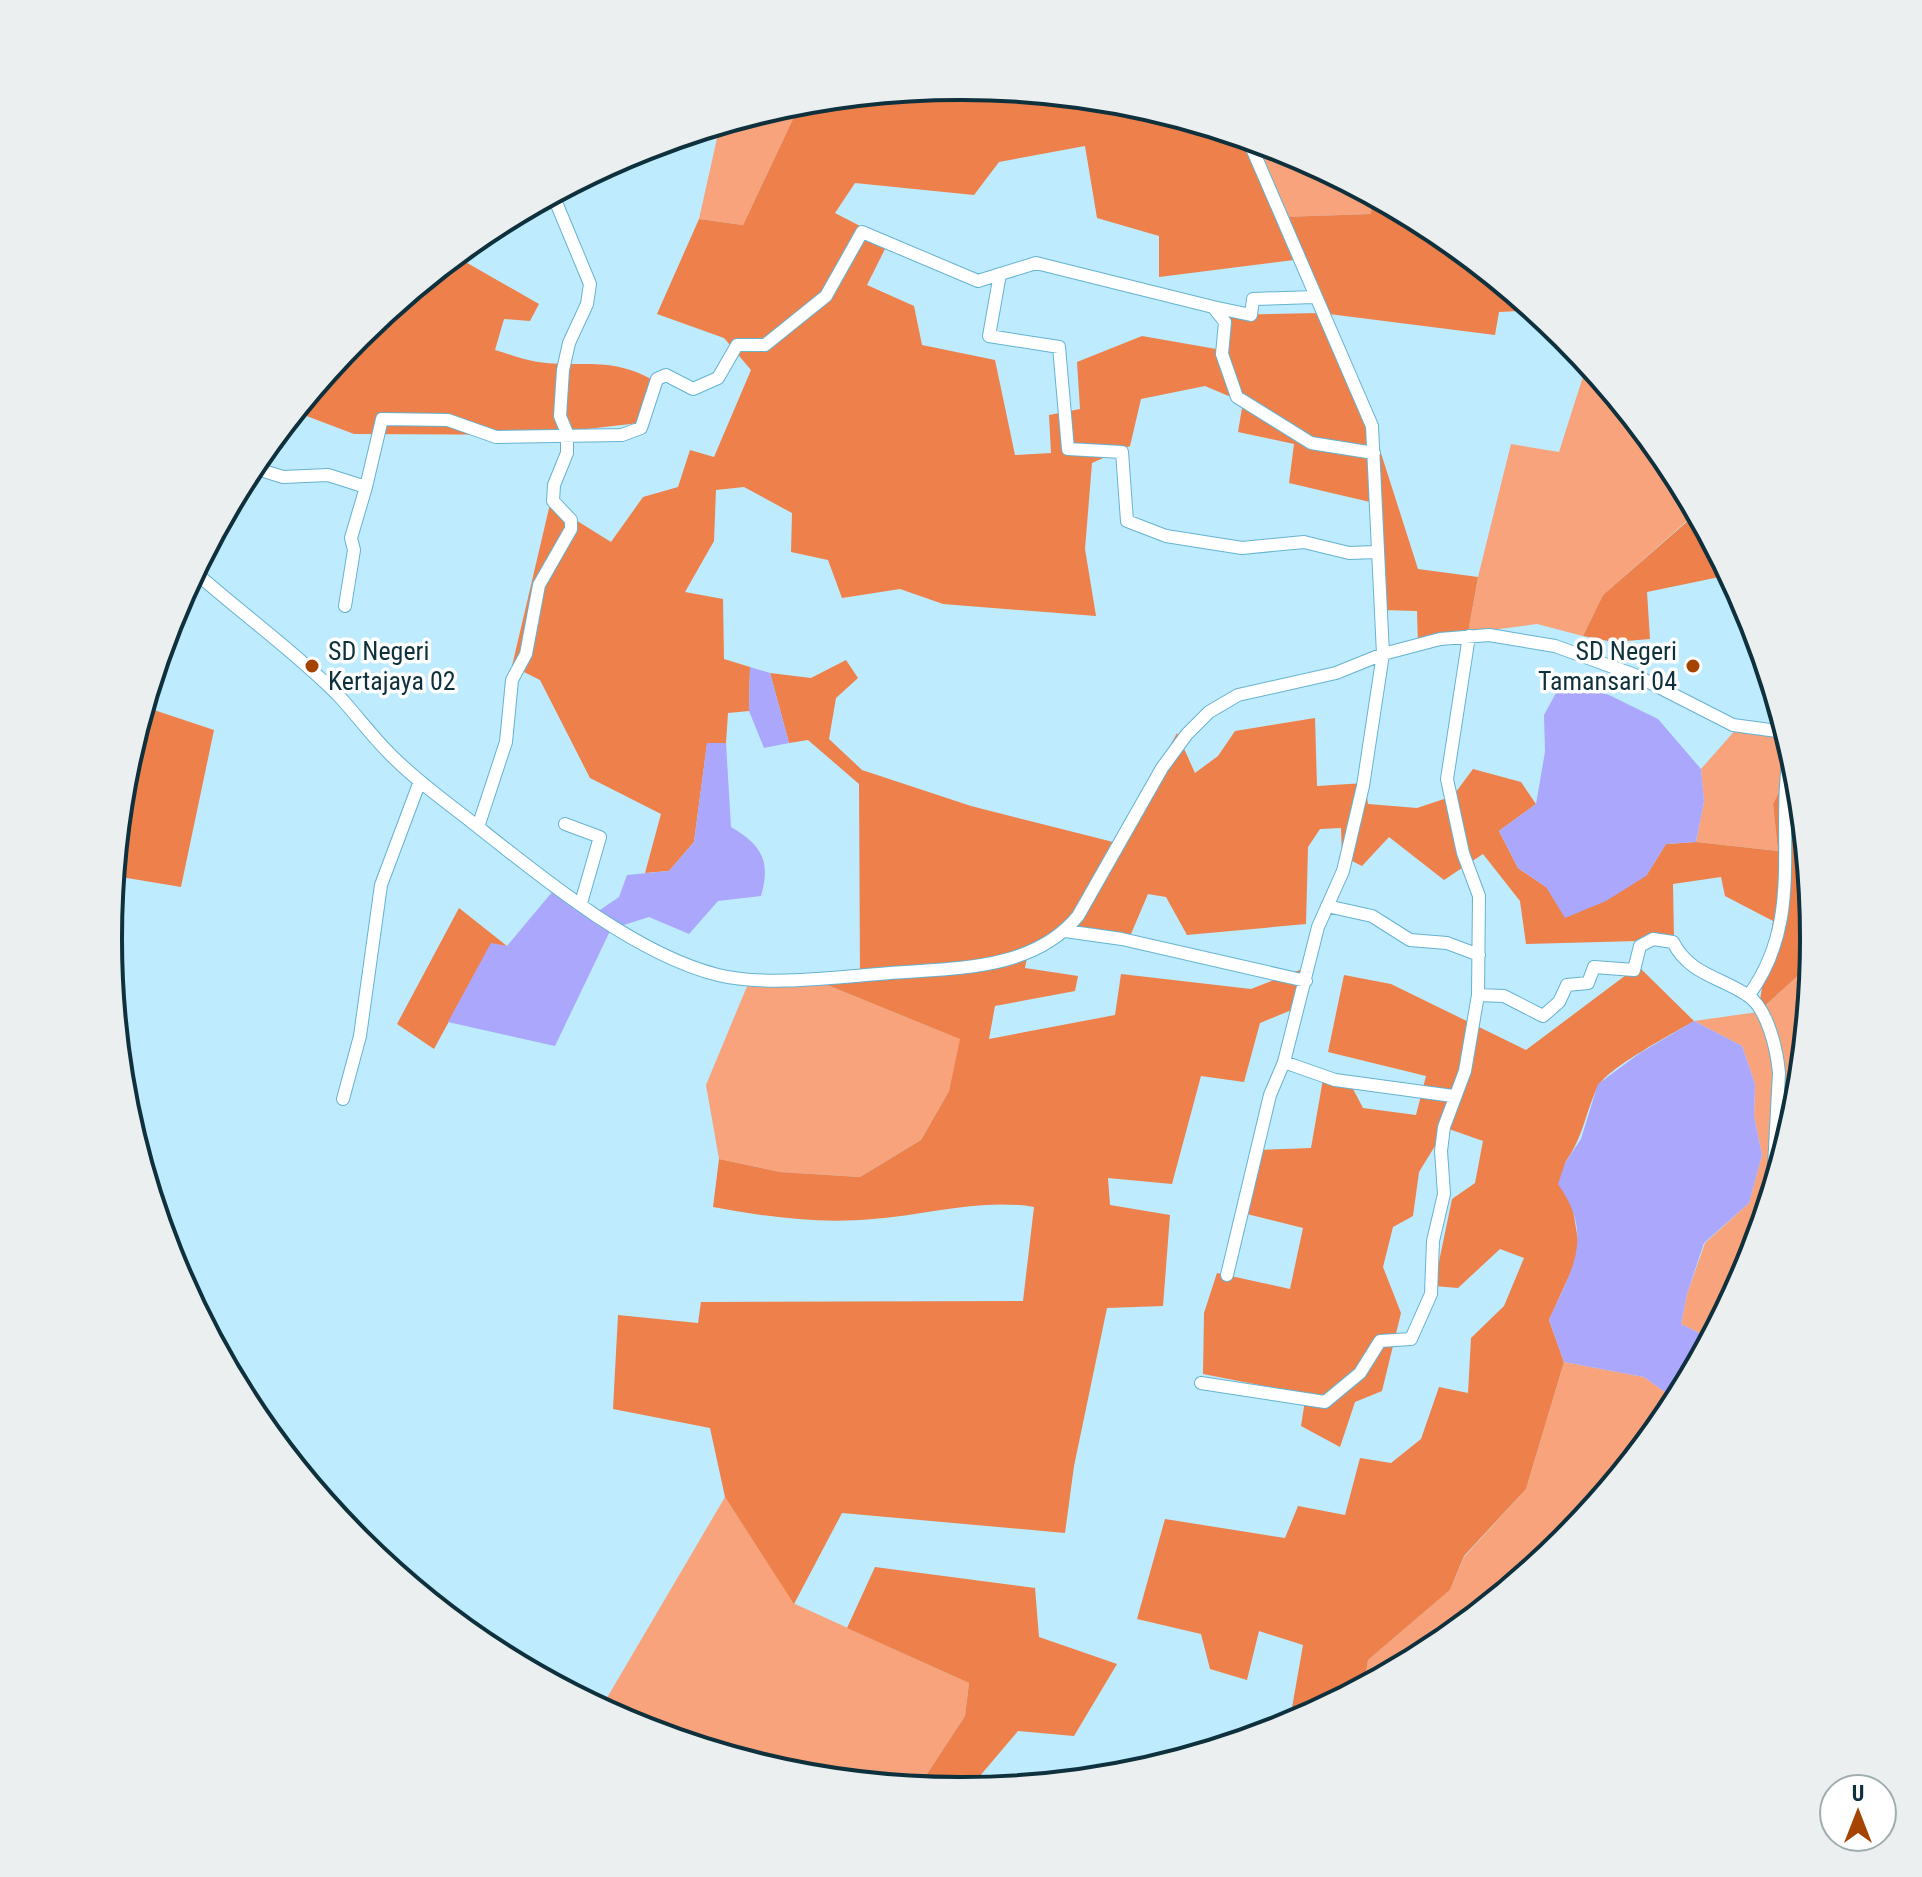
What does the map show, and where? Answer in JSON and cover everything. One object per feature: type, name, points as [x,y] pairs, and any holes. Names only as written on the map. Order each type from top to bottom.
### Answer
[{"type":"street","points":[[1227,1275],[1270,1095],[1284,1062],[1327,906],[1343,871],[1363,786],[1383,654],[1372,426],[1254,153]]},
{"type":"street","points":[[478,827],[506,742],[512,680],[526,654],[539,585],[571,529],[571,520],[553,501],[554,485],[567,453],[567,433],[560,416],[563,370],[569,343],[587,304],[590,284],[557,204]]},
{"type":"street","points":[[345,606],[354,550],[351,538],[382,419],[448,420],[496,437],[567,433],[622,435],[641,428],[657,379],[666,375],[693,389],[718,378],[737,345],[765,345],[826,296],[862,232],[978,281],[1036,263],[1251,315],[1253,299],[1314,297]]},
{"type":"street","points":[[1000,274],[989,336],[1059,347],[1068,449],[1122,452],[1127,521],[1166,536],[1242,548],[1304,542],[1349,553],[1377,552]]},
{"type":"street","points":[[1213,307],[1225,322],[1222,354],[1237,397],[1311,443],[1374,453]]},
{"type":"street","points":[[265,471],[283,477],[328,475],[366,487]]},
{"type":"street","points":[[204,580],[336,694],[389,754],[478,827],[581,903],[652,949],[693,967],[742,980],[918,971],[1004,963],[1065,931],[1088,900],[1162,768],[1187,734],[1209,712],[1238,695],[1336,673],[1383,654],[1469,636],[1489,635],[1555,646],[1635,675],[1733,725],[1773,730]]},
{"type":"street","points":[[1201,1383],[1325,1402],[1360,1373],[1380,1341],[1411,1339],[1431,1294],[1433,1241],[1444,1194],[1441,1151],[1453,1096],[1465,1071],[1478,995],[1479,896],[1463,853],[1447,779],[1469,636]]},
{"type":"street","points":[[343,1099],[360,1036],[381,885],[420,781]]},
{"type":"street","points":[[1749,995],[1778,938],[1786,902],[1784,784]]},
{"type":"street","points":[[565,824],[600,837],[581,903]]},
{"type":"street","points":[[1327,906],[1372,916],[1410,940],[1447,943],[1479,955]]},
{"type":"street","points":[[1065,931],[1122,939],[1306,981]]},
{"type":"street","points":[[1478,995],[1504,996],[1543,1016],[1559,1002],[1567,985],[1588,983],[1594,967],[1634,970],[1640,946],[1653,939],[1673,942],[1681,956],[1696,969],[1749,995],[1764,1019],[1778,1055],[1775,1139]]},
{"type":"street","points":[[1284,1062],[1335,1080],[1453,1096]]},
{"type":"shaded area","points":[[961,100],[1070,107],[1125,116],[1231,144],[1244,149],[1282,217],[1371,214],[1371,207],[1380,212],[1427,241],[1517,311],[1499,312],[1495,335],[1321,313],[1372,425],[1418,569],[1478,577],[1468,633],[1418,647],[1417,611],[1381,610],[1370,502],[1289,483],[1294,444],[1238,432],[1243,402],[1205,386],[1141,399],[1130,446],[1092,463],[1085,549],[1096,616],[943,604],[900,589],[842,598],[828,560],[791,552],[792,513],[744,487],[716,490],[714,541],[685,592],[723,599],[724,659],[750,667],[749,711],[728,713],[726,743],[707,744],[694,842],[669,871],[645,873],[661,814],[590,778],[540,680],[512,666],[550,504],[611,542],[643,497],[678,487],[690,450],[714,457],[751,370],[724,338],[657,314],[699,219],[743,225],[794,117],[852,107]],"holes":[[[1085,146],[1097,218],[1159,236],[1159,277],[1294,260],[1319,313],[1227,315],[1222,350],[1142,336],[1077,362],[1080,409],[1049,415],[1051,453],[1015,455],[995,360],[922,345],[914,306],[867,285],[889,241],[835,213],[855,183],[974,195],[999,162]]]},
{"type":"shaded area","points":[[794,117],[743,225],[699,219],[717,137]]},
{"type":"shaded area","points":[[1244,149],[1332,186],[1371,207],[1371,214],[1282,217]]},
{"type":"shaded area","points":[[466,262],[539,304],[530,321],[504,319],[495,350],[538,362],[609,365],[653,380],[648,422],[534,435],[354,434],[306,416],[368,346],[408,308]]},
{"type":"shaded area","points":[[1583,377],[1626,428],[1688,520],[1603,595],[1583,636],[1537,624],[1468,633],[1478,577],[1511,444],[1559,452]]},
{"type":"shaded area","points":[[1688,521],[1717,577],[1647,592],[1650,639],[1613,642],[1583,636],[1603,595]]},
{"type":"shaded area","points":[[846,660],[858,678],[836,698],[829,739],[862,770],[971,806],[1117,843],[1177,733],[1195,773],[1218,756],[1235,731],[1315,718],[1317,786],[1365,783],[1368,804],[1417,808],[1453,796],[1473,769],[1521,782],[1536,804],[1499,831],[1518,868],[1546,887],[1646,876],[1666,844],[1696,842],[1778,851],[1773,804],[1784,782],[1798,884],[1799,975],[1758,1012],[1773,921],[1725,896],[1721,877],[1673,884],[1674,940],[1526,944],[1520,901],[1483,854],[1444,880],[1389,837],[1362,866],[1342,856],[1341,828],[1320,829],[1308,847],[1306,924],[1187,935],[1166,897],[1148,894],[1128,941],[1051,933],[1029,947],[1025,968],[1078,976],[1075,991],[995,1006],[989,1039],[1115,1015],[1121,974],[1251,989],[1305,968],[1294,1009],[1260,1023],[1244,1082],[1201,1076],[1172,1184],[1108,1178],[1110,1205],[1170,1215],[1163,1306],[1107,1308],[1074,1466],[1065,1533],[842,1513],[794,1604],[725,1497],[710,1428],[613,1409],[618,1315],[698,1323],[701,1302],[1023,1301],[1034,1207],[974,1206],[833,1221],[773,1217],[713,1207],[719,1159],[780,1172],[860,1177],[921,1140],[949,1091],[960,1039],[815,980],[860,975],[859,784],[808,740],[789,743],[770,673],[811,678]]},
{"type":"shaded area","points":[[750,667],[770,673],[789,743],[764,748],[749,711]]},
{"type":"shaded area","points":[[1563,680],[1609,695],[1658,719],[1701,769],[1704,801],[1696,842],[1666,844],[1646,876],[1606,901],[1565,918],[1546,887],[1518,868],[1499,831],[1536,804],[1545,752],[1544,715]]},
{"type":"shaded area","points":[[154,710],[214,730],[181,887],[125,878],[139,775]]},
{"type":"shaded area","points":[[1738,727],[1773,731],[1784,782],[1773,804],[1778,851],[1696,842],[1704,801],[1701,769]]},
{"type":"shaded area","points":[[707,743],[726,743],[731,827],[750,840],[761,855],[765,873],[761,896],[718,901],[689,934],[649,917],[611,929],[555,1046],[448,1022],[491,943],[507,946],[553,891],[594,914],[619,897],[627,875],[669,871],[694,842]]},
{"type":"shaded area","points":[[459,908],[507,946],[491,944],[434,1049],[397,1024]]},
{"type":"shaded area","points":[[1638,966],[1694,1021],[1626,1062],[1603,1080],[1565,1163],[1580,1252],[1549,1320],[1564,1362],[1526,1489],[1464,1556],[1450,1590],[1368,1660],[1366,1673],[1292,1709],[1303,1645],[1259,1631],[1247,1680],[1210,1669],[1201,1634],[1137,1619],[1165,1519],[1285,1538],[1298,1506],[1345,1515],[1360,1458],[1391,1463],[1421,1439],[1439,1387],[1468,1393],[1471,1338],[1504,1306],[1524,1258],[1500,1249],[1458,1288],[1434,1286],[1452,1199],[1475,1183],[1483,1141],[1446,1128],[1419,1172],[1413,1216],[1393,1227],[1383,1267],[1401,1313],[1382,1391],[1355,1402],[1340,1447],[1301,1426],[1306,1394],[1203,1374],[1204,1313],[1217,1273],[1290,1289],[1303,1228],[1243,1213],[1259,1150],[1311,1148],[1323,1079],[1352,1087],[1363,1108],[1416,1115],[1426,1076],[1328,1052],[1344,975],[1391,984],[1526,1050]]},
{"type":"shaded area","points":[[1799,975],[1792,1048],[1771,1156],[1736,1259],[1699,1333],[1681,1324],[1687,1294],[1705,1243],[1749,1203],[1762,1155],[1754,1116],[1755,1084],[1742,1046],[1694,1021],[1758,1012]]},
{"type":"shaded area","points":[[815,980],[961,1039],[949,1091],[921,1140],[860,1177],[780,1172],[719,1159],[706,1085],[748,984]]},
{"type":"shaded area","points":[[1694,1021],[1742,1046],[1755,1084],[1754,1116],[1762,1155],[1749,1203],[1704,1243],[1687,1294],[1681,1324],[1700,1333],[1665,1392],[1644,1377],[1564,1362],[1549,1320],[1576,1253],[1575,1220],[1558,1184],[1565,1163],[1581,1139],[1598,1084],[1640,1053]]},
{"type":"shaded area","points":[[1564,1362],[1644,1377],[1665,1392],[1626,1449],[1591,1491],[1514,1569],[1427,1636],[1366,1673],[1368,1660],[1450,1590],[1464,1557],[1526,1489]]},
{"type":"shaded area","points":[[725,1497],[795,1604],[969,1683],[965,1716],[926,1776],[852,1770],[797,1761],[691,1733],[607,1698]]},
{"type":"shaded area","points":[[875,1567],[1035,1588],[1039,1637],[1117,1664],[1074,1736],[1018,1731],[980,1776],[926,1776],[965,1716],[969,1683],[847,1628]]},
{"type":"place","name":"SD Negeri Kertajaya 02","points":[[312,666]]},
{"type":"place","name":"SD Negeri Tamansari 04","points":[[1693,666]]}]
